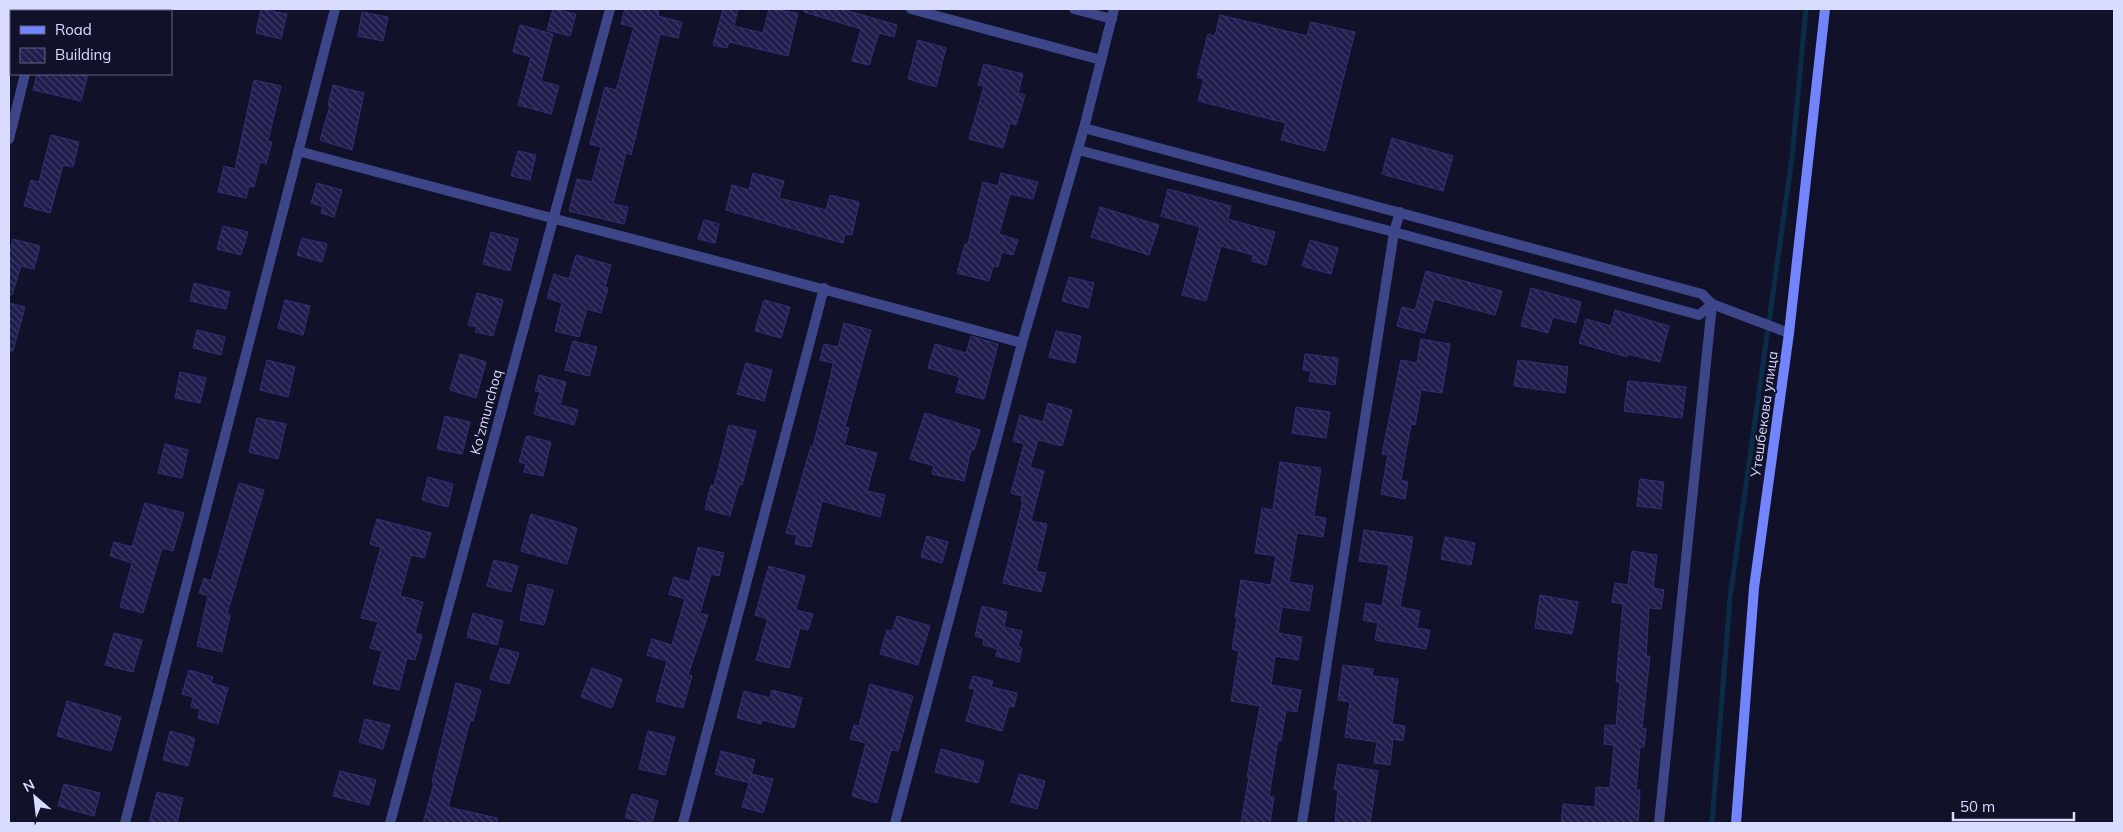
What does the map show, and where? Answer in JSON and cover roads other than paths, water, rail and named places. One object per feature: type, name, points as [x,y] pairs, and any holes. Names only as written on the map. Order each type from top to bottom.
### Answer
[{"type":"main road","name":"Утешбекова улица","points":[[1736,823],[1754,588],[1789,333],[1825,9]]},
{"type":"street","points":[[124,823],[335,9]]},
{"type":"street","name":"Ko'zmunchoq","points":[[390,823],[610,9]]},
{"type":"street","points":[[911,9],[1101,60]]},
{"type":"street","points":[[896,823],[1022,342],[1078,150],[1113,14],[1074,9]]},
{"type":"street","points":[[9,139],[26,75]]},
{"type":"street","points":[[1084,128],[1702,294],[1712,304],[1789,333]]},
{"type":"street","points":[[1078,150],[1394,232],[1699,315],[1712,304]]},
{"type":"street","points":[[298,151],[552,219],[824,288],[1022,342]]},
{"type":"street","points":[[1302,823],[1394,232],[1400,212]]},
{"type":"street","points":[[684,823],[824,288]]},
{"type":"street","points":[[1659,823],[1712,304]]},
{"type":"waterway","points":[[1712,823],[1730,598],[1792,158],[1806,9]]}]
